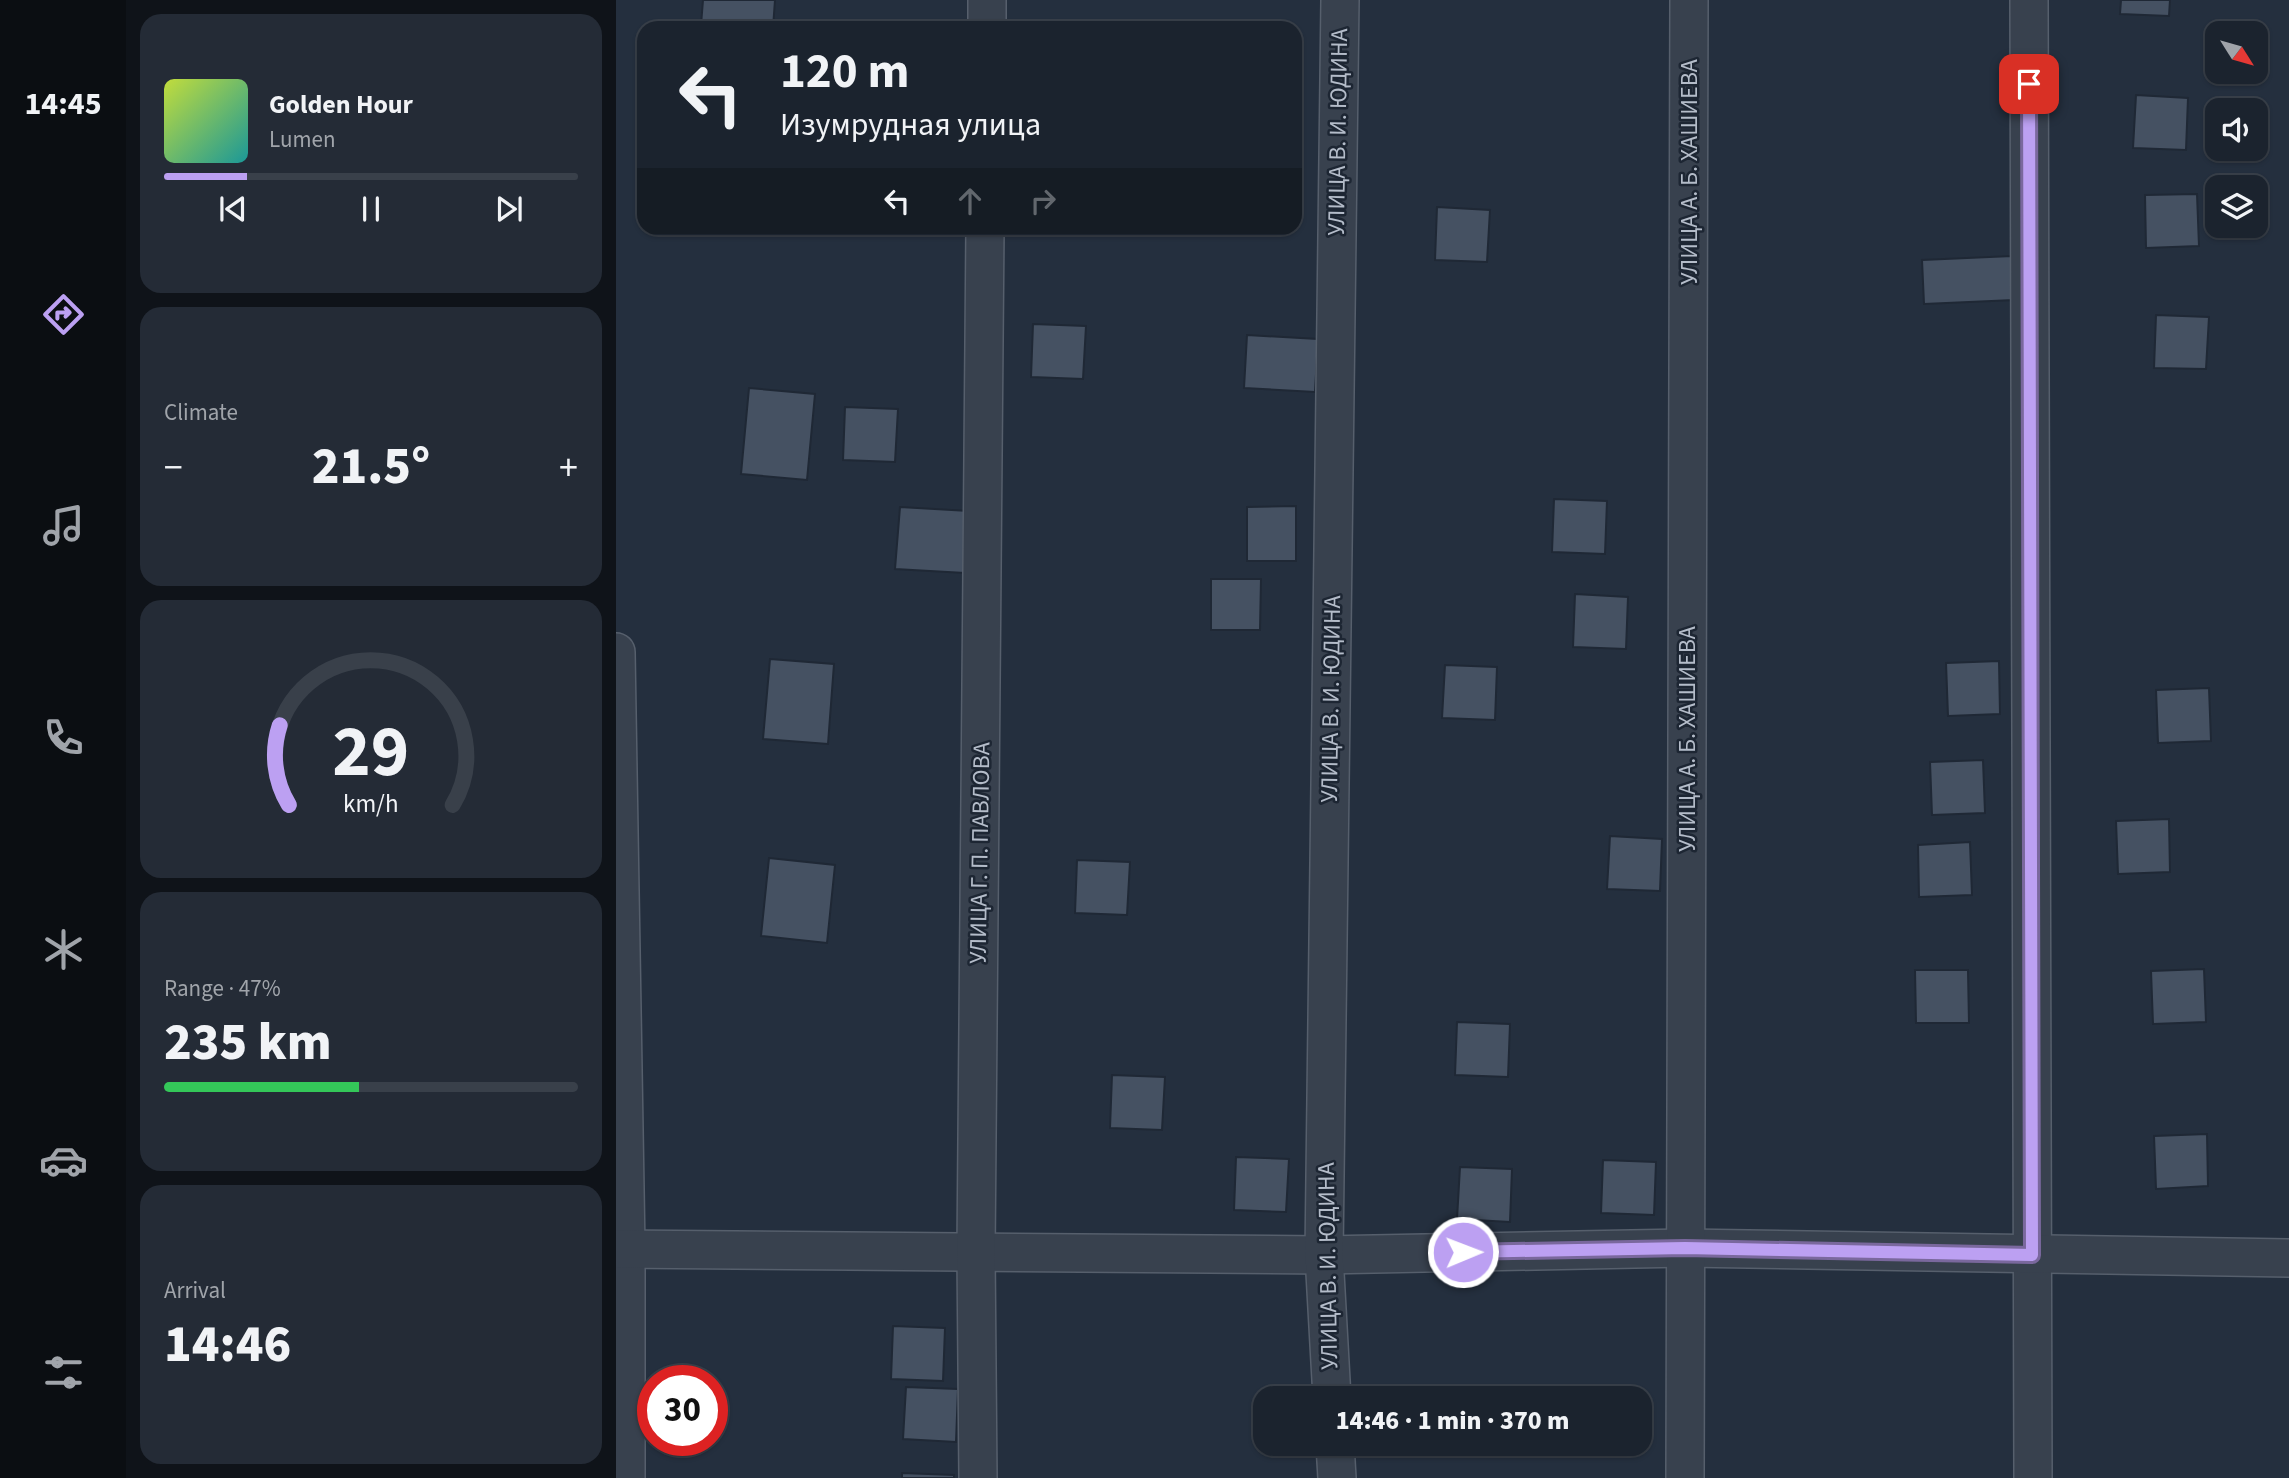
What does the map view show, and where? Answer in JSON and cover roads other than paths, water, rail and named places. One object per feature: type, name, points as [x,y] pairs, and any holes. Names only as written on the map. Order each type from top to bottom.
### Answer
[{"type":"street","points":[[987,0],[987,21]]},
{"type":"street","name":"УЛИЦА В. И. ЮДИНА","points":[[1331,1386],[1324,1255],[1340,0]]},
{"type":"street","name":"УЛИЦА А. Б. ХАШИЕВА","points":[[1685,1478],[1689,0]]},
{"type":"street","points":[[2029,0],[2034,1478]]},
{"type":"street","name":"УЛИЦА Г. П. ПАВЛОВА","points":[[978,1478],[976,1252],[985,235]]},
{"type":"street","points":[[616,652],[621,1248],[626,1478]]},
{"type":"street","points":[[621,1248],[1324,1255],[1685,1248],[2289,1258]]},
{"type":"street","points":[[1336,1456],[1337,1478]]}]
